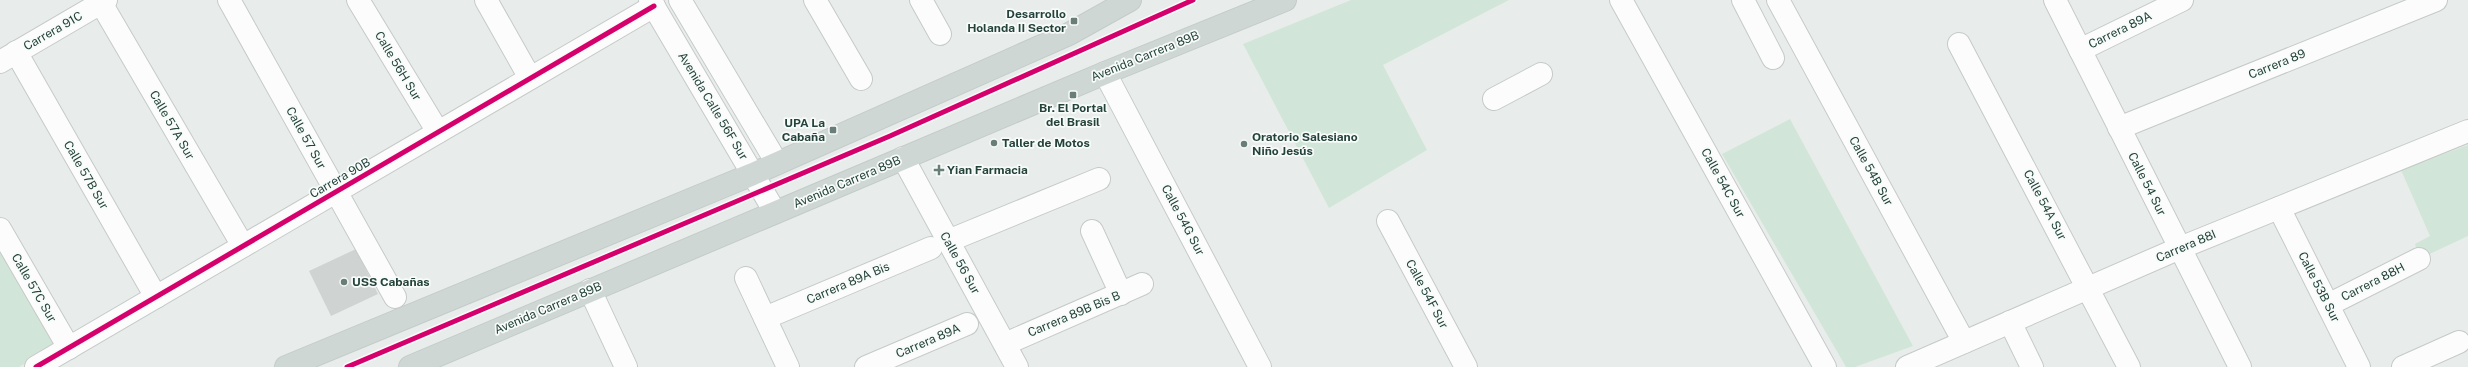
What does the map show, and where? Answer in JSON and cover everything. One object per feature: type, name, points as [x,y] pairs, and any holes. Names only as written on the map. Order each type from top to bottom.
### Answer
[{"type":"main road","points":[[286,367],[777,164],[1069,34],[1130,0]]},
{"type":"main road","name":"Avenida Carrera 89B","points":[[410,367],[1105,73],[1285,0]]},
{"type":"street","name":"Calle 57 Sur","points":[[229,0],[395,297]]},
{"type":"street","name":"Calle 56H Sur","points":[[358,0],[438,132]]},
{"type":"street","points":[[486,0],[530,78]]},
{"type":"street","points":[[680,0],[777,164]]},
{"type":"street","points":[[815,0],[861,79]]},
{"type":"street","points":[[921,0],[940,34]]},
{"type":"street","name":"Calle 54C Sur","points":[[1621,0],[1825,367]]},
{"type":"street","points":[[1743,0],[1773,58]]},
{"type":"street","name":"Calle 54B Sur","points":[[1778,0],[1964,342]]},
{"type":"street","name":"Calle 54 Sur","points":[[2055,0],[2240,367]]},
{"type":"street","name":"Carrera 89A","points":[[2080,50],[2158,5],[2182,0]]},
{"type":"street","name":"Carrera 89","points":[[2119,128],[2436,0]]},
{"type":"street","name":"Carrera 91C","points":[[8,57],[103,2]]},
{"type":"street","name":"Calle 57A Sur","points":[[103,2],[243,246]]},
{"type":"street","name":"Carrera 90B","points":[[36,367],[530,78],[652,3]]},
{"type":"street","name":"Avenida Calle 56F Sur","points":[[652,3],[775,212]]},
{"type":"street","name":"Calle 54A Sur","points":[[1959,44],[2089,287],[2129,367]]},
{"type":"street","name":"Calle 57B Sur","points":[[8,57],[156,297]]},
{"type":"street","name":"Calle 54G Sur","points":[[1105,73],[1260,367]]},
{"type":"street","points":[[1494,100],[1541,74]]},
{"type":"street","name":"Carrera 88I","points":[[1907,367],[2180,248],[2468,131]]},
{"type":"street","name":"Calle 56 Sur","points":[[903,158],[940,244],[1005,344],[1017,367]]},
{"type":"street","name":"Carrera 89A Bis","points":[[765,318],[1099,179]]},
{"type":"street","name":"Calle 53B Sur","points":[[2279,208],[2359,367]]},
{"type":"street","name":"Calle 54F Sur","points":[[1388,220],[1466,367]]},
{"type":"street","name":"Calle 57C Sur","points":[[0,229],[69,348]]},
{"type":"street","points":[[1092,231],[1121,294]]},
{"type":"street","name":"Carrera 88H","points":[[2328,305],[2419,259]]},
{"type":"street","points":[[746,278],[788,367]]},
{"type":"street","name":"Carrera 89B Bis B","points":[[1005,344],[1142,284]]},
{"type":"street","points":[[590,290],[626,367]]},
{"type":"street","points":[[2010,322],[2032,367]]},
{"type":"street","name":"Carrera 89A","points":[[866,367],[967,324]]},
{"type":"street","points":[[2402,367],[2459,342]]},
{"type":"green space","points":[[1351,0],[1509,0],[1383,65],[1427,150],[1329,208],[1243,44]]},
{"type":"green space","points":[[1790,119],[1913,346],[1855,367],[1846,367],[1722,154]]},
{"type":"green space","points":[[2468,145],[2468,236],[2419,259],[2415,244],[2430,236],[2401,170]]},
{"type":"green space","points":[[0,247],[58,345],[19,367],[0,367]]},
{"type":"building","name":"USS Cabañas","points":[[356,249],[378,294],[331,316],[309,271]]},
{"type":"cycle path","points":[[347,367],[890,136],[1193,0]]},
{"type":"cycle path","points":[[36,367],[654,6]]},
{"type":"place","name":"Desarrollo Holanda II Sector","points":[[1074,21]]},
{"type":"place","name":"Br. El Portal del Brasil","points":[[1073,95]]},
{"type":"place","name":"UPA La Cabaña","points":[[833,130]]},
{"type":"place","name":"Taller de Motos","points":[[994,143]]},
{"type":"place","name":"Oratorio Salesiano Niño Jesús","points":[[1244,144]]},
{"type":"place","name":"Yian Farmacia","points":[[939,170]]},
{"type":"place","name":"USS Cabañas","points":[[344,282]]}]
